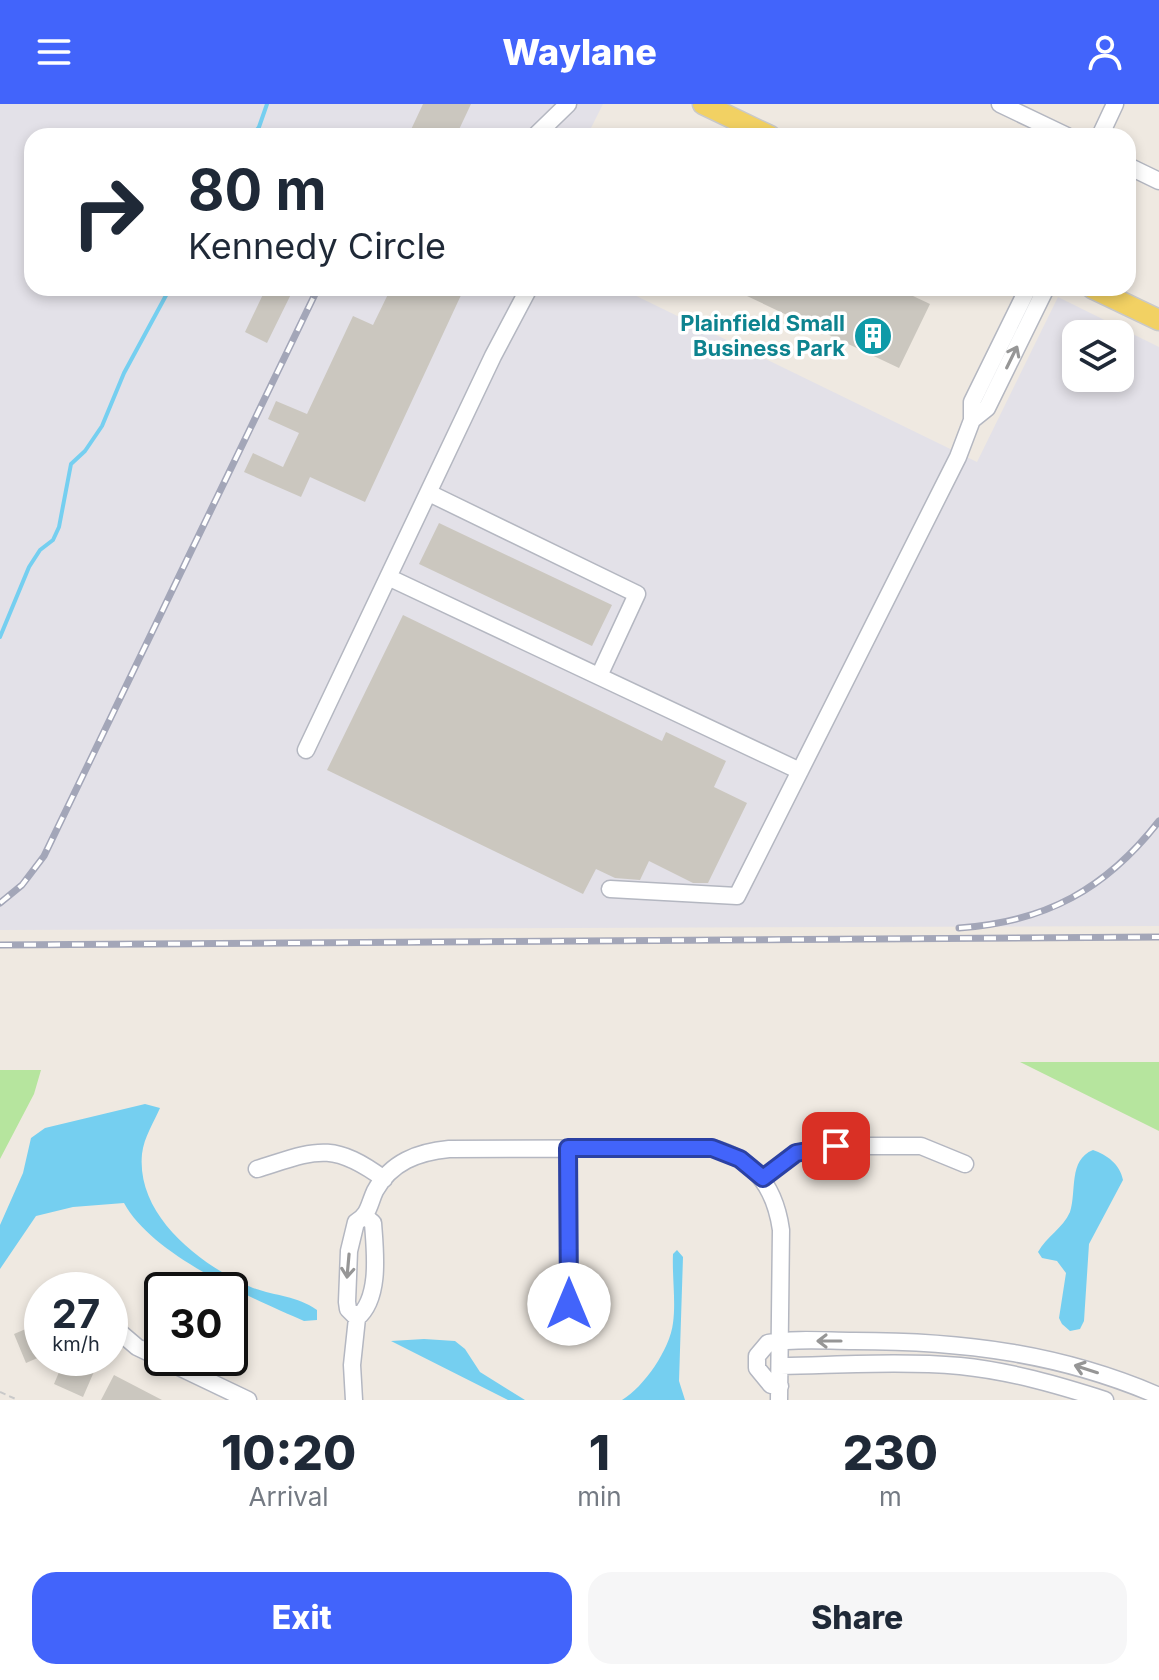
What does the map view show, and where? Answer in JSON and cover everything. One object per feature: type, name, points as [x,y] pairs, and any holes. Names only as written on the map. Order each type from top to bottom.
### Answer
[{"type":"main road","points":[[703,104],[753,128]]},
{"type":"main road","points":[[1109,296],[1159,320]]},
{"type":"street","points":[[543,128],[568,104]]},
{"type":"street","points":[[1000,104],[1050,128]]},
{"type":"street","points":[[1104,128],[1115,104]]},
{"type":"street","points":[[1136,170],[1159,181]]},
{"type":"street","points":[[306,750],[493,356],[525,296]]},
{"type":"street","points":[[610,889],[737,896],[958,457],[972,420],[972,402],[1024,296]]},
{"type":"street","points":[[972,420],[987,408],[1042,296]]},
{"type":"street","points":[[429,493],[637,594],[599,676]]},
{"type":"street","points":[[390,578],[800,771]]},
{"type":"street","points":[[763,1178],[796,1153],[836,1146],[921,1146],[965,1164]]},
{"type":"street","points":[[568,1148],[569,1304]]},
{"type":"street","points":[[357,1318],[348,1309],[347,1302],[348,1259],[356,1222],[366,1217],[384,1179],[408,1159],[433,1151],[712,1148],[740,1159],[763,1178],[777,1206],[781,1230],[780,1393]]},
{"type":"street","points":[[257,1169],[317,1150],[341,1153],[384,1179]]},
{"type":"street","points":[[354,1400],[352,1365],[357,1318],[366,1310],[373,1282],[373,1223],[366,1217]]},
{"type":"street","points":[[128,1339],[137,1347],[248,1400]]},
{"type":"street","points":[[891,1341],[893,1364]]},
{"type":"street","points":[[780,1393],[760,1375],[757,1356],[768,1343],[891,1341],[965,1344],[1057,1361],[1158,1397]]},
{"type":"street","points":[[963,1367],[965,1344]]},
{"type":"street","points":[[1051,1384],[1057,1361]]},
{"type":"street","points":[[781,1366],[893,1364],[963,1367],[1051,1384],[1105,1400]]},
{"type":"path","points":[[0,1392],[18,1400]]},
{"type":"shaded area","points":[[0,104],[603,104],[591,128],[24,128],[24,296],[636,296],[977,462],[1058,297],[1104,320],[1062,320],[1062,392],[1134,392],[1134,335],[1159,347],[1159,926],[0,930]]},
{"type":"green space","points":[[1020,1062],[1159,1062],[1159,1131]]},
{"type":"green space","points":[[0,1070],[41,1070],[34,1094],[0,1159]]},
{"type":"water","points":[[145,1104],[160,1108],[142,1154],[143,1177],[150,1198],[176,1236],[221,1272],[203,1272],[179,1257],[156,1240],[124,1203],[73,1207],[36,1216],[0,1269],[0,1225],[23,1173],[31,1138],[45,1128]]},
{"type":"water","points":[[1093,1150],[1112,1161],[1123,1180],[1089,1244],[1084,1321],[1080,1329],[1070,1331],[1059,1318],[1066,1273],[1057,1261],[1042,1258],[1038,1252],[1067,1218],[1077,1168],[1085,1155]]},
{"type":"water","points":[[677,1250],[683,1257],[679,1381],[685,1400],[622,1400],[647,1377],[667,1344],[673,1323],[673,1254]]},
{"type":"water","points":[[248,1286],[309,1305],[317,1310],[317,1320],[304,1321],[248,1296]]},
{"type":"water","points":[[391,1341],[455,1341],[465,1349],[480,1372],[525,1400],[508,1400]]},
{"type":"building","points":[[423,104],[471,104],[460,128],[412,128]]},
{"type":"building","points":[[262,296],[290,296],[267,343],[245,332]]},
{"type":"building","points":[[387,296],[461,296],[365,502],[310,477],[301,497],[244,472],[253,453],[283,467],[299,433],[268,419],[276,401],[307,414],[353,316],[373,325]]},
{"type":"building","name":"Plainfield Small Business Park","points":[[747,296],[913,296],[930,304],[899,368]]},
{"type":"building","points":[[439,523],[612,605],[592,646],[419,564]]},
{"type":"building","points":[[403,615],[662,741],[666,732],[726,761],[714,787],[747,803],[708,883],[693,883],[649,861],[640,880],[615,878],[596,869],[583,894],[327,770]]},
{"type":"building","points":[[24,1330],[24,1358],[14,1334]]},
{"type":"building","points":[[57,1376],[92,1376],[83,1397],[54,1384]]},
{"type":"building","points":[[116,1376],[162,1400],[101,1400]]},
{"type":"waterway","points":[[258,128],[267,104]]},
{"type":"waterway","points":[[0,637],[29,567],[40,550],[53,540],[59,527],[71,464],[85,451],[102,426],[124,373],[166,296]]},
{"type":"railway","points":[[0,903],[22,885],[44,856],[314,296]]},
{"type":"railway","points":[[959,928],[1020,918],[1072,898],[1118,866],[1159,821]]},
{"type":"railway","points":[[0,945],[1159,937]]},
{"type":"place","name":"Plainfield Small Business Park","points":[[873,336]]},
{"type":"route","points":[[569,1304],[568,1148],[712,1148],[740,1159],[763,1178],[796,1153],[836,1146]]}]
